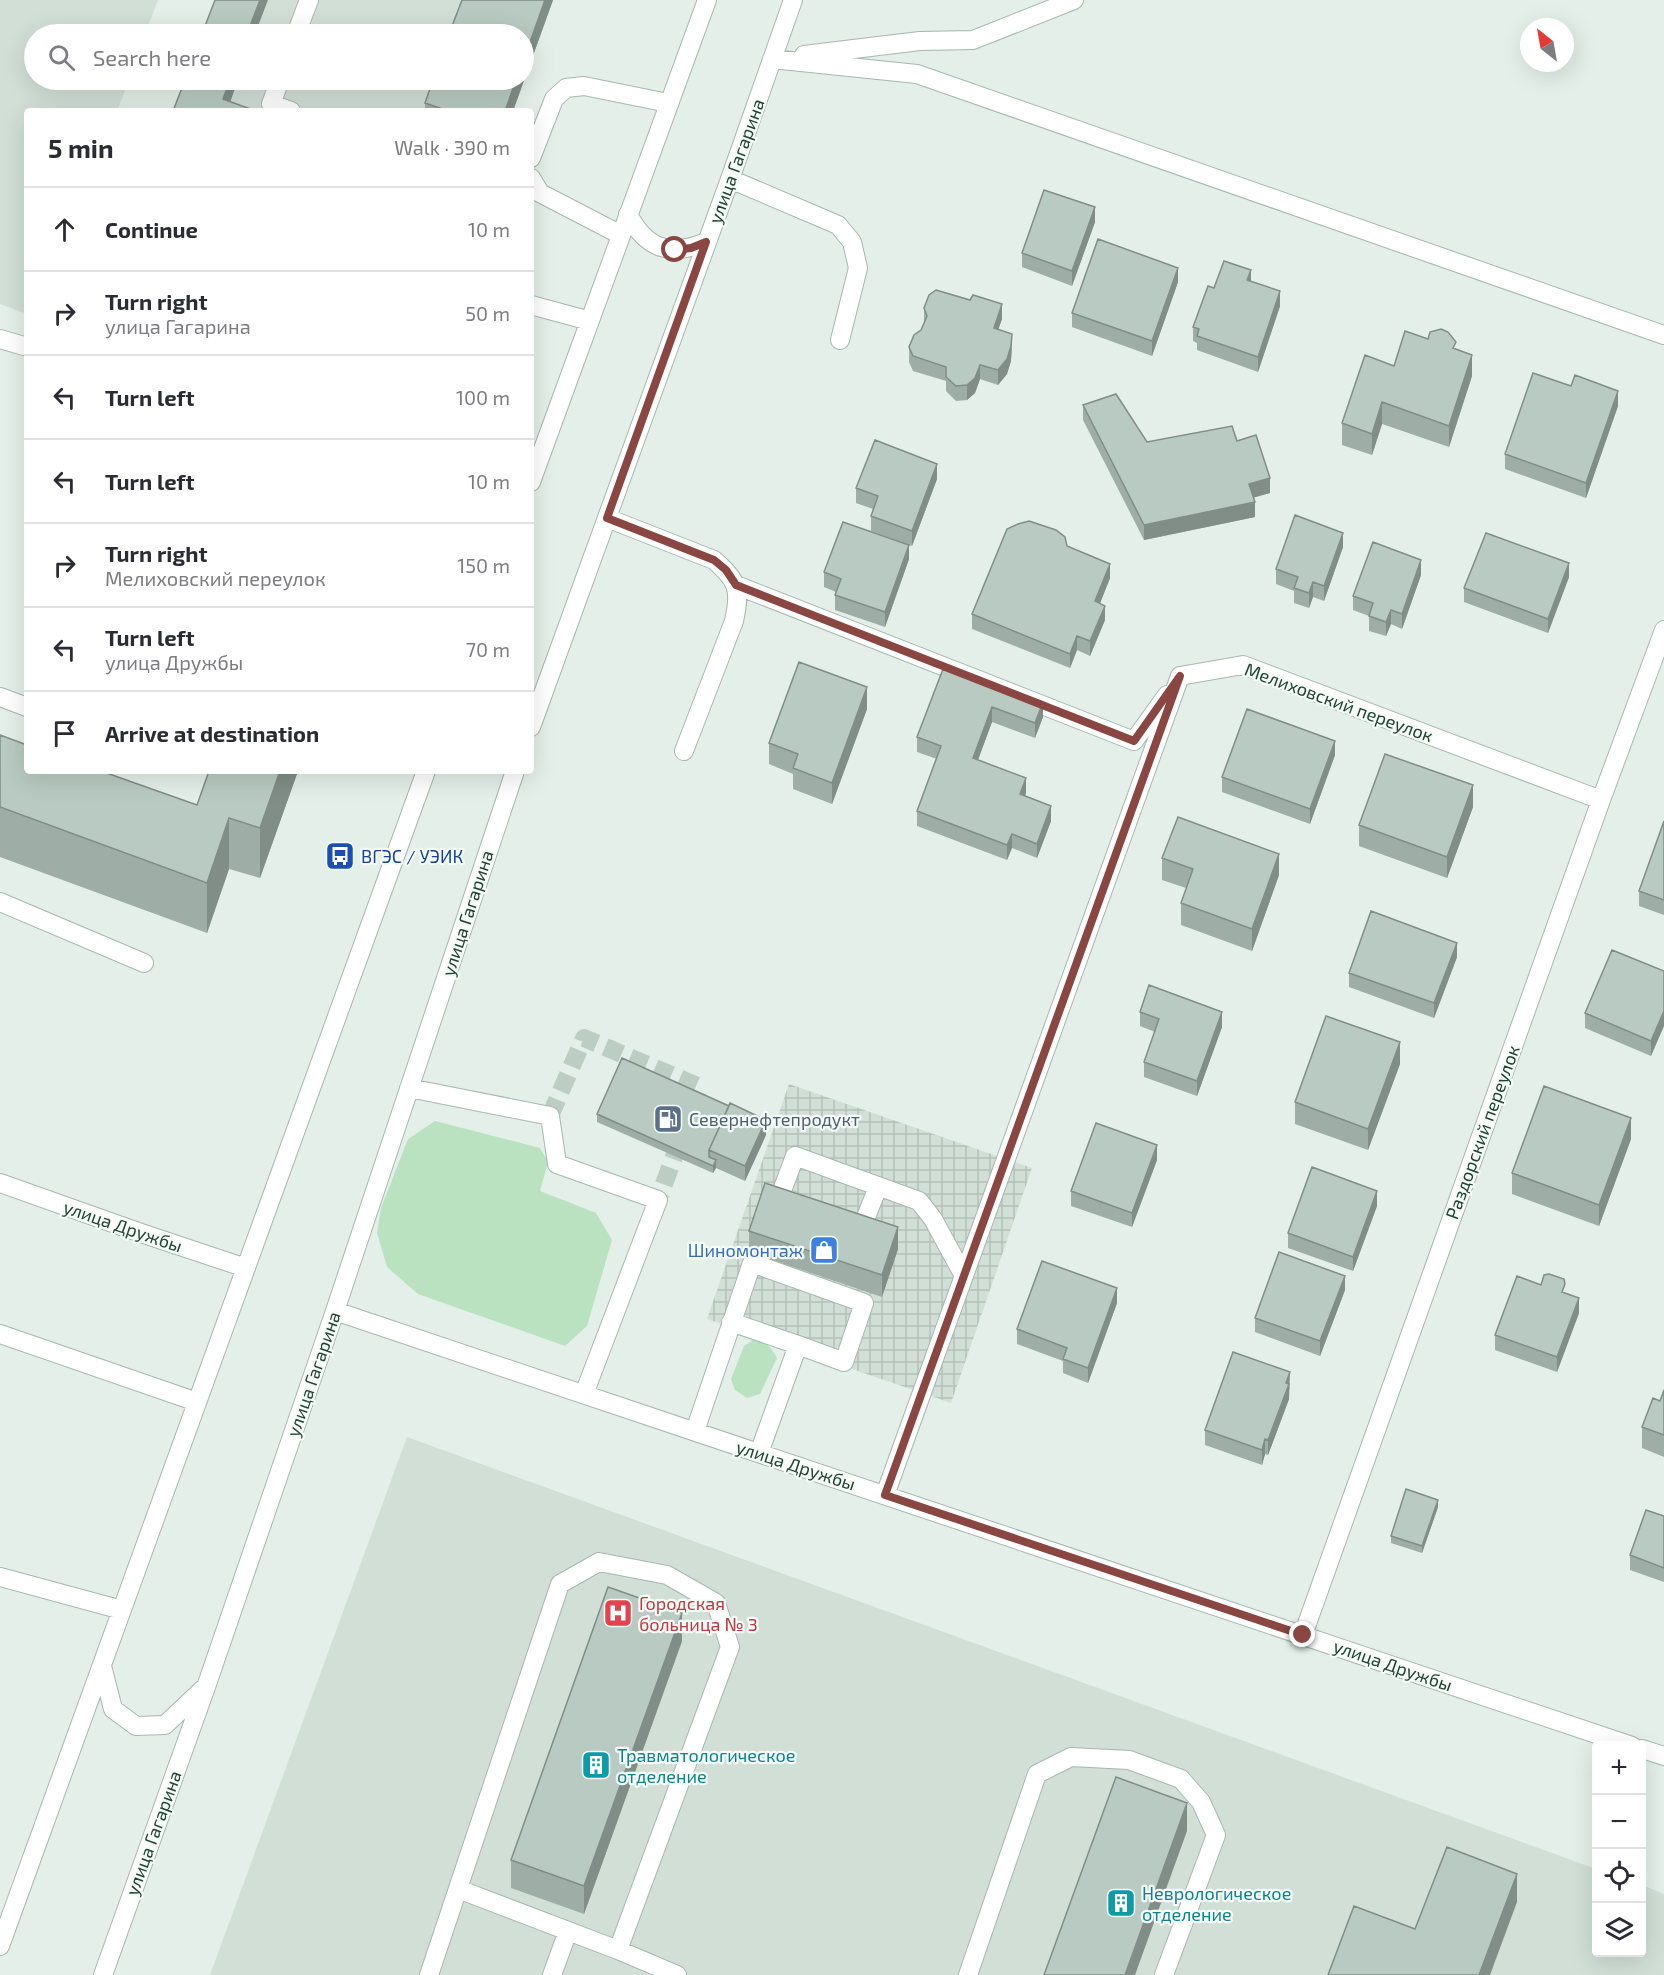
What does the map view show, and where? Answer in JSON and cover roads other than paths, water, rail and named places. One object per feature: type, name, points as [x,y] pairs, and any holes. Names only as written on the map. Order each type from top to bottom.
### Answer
[{"type":"street","points":[[300,24],[309,0]]},
{"type":"street","points":[[534,474],[707,0]]},
{"type":"street","name":"улица Гагарина","points":[[534,719],[793,0]]},
{"type":"street","points":[[772,59],[920,41],[973,39],[1074,0]]},
{"type":"street","points":[[772,59],[917,74],[1664,335]]},
{"type":"street","points":[[534,150],[554,99],[566,88],[584,86],[668,103]]},
{"type":"street","points":[[276,90],[271,104],[282,108]]},
{"type":"street","points":[[730,179],[838,225],[852,242],[858,268],[840,340]]},
{"type":"street","points":[[534,187],[621,235]]},
{"type":"street","points":[[628,214],[635,228],[646,239],[660,247],[675,250],[706,242]]},
{"type":"street","points":[[534,306],[590,321]]},
{"type":"street","points":[[0,339],[24,346]]},
{"type":"street","points":[[607,518],[714,560],[726,570],[736,585],[739,600],[734,621],[684,751]]},
{"type":"street","points":[[736,585],[1134,741],[1180,676]]},
{"type":"street","name":"Раздорский переулок","points":[[1303,1635],[1601,800],[1664,630]]},
{"type":"street","name":"Мелиховский переулок","points":[[1180,676],[1243,664],[1601,800]]},
{"type":"street","points":[[885,1495],[1180,676]]},
{"type":"street","points":[[0,697],[24,706]]},
{"type":"street","points":[[0,1946],[425,774]]},
{"type":"street","points":[[501,774],[505,799]]},
{"type":"street","name":"улица Гагарина","points":[[103,1975],[206,1687],[335,1311],[514,774]]},
{"type":"street","points":[[0,902],[144,963]]},
{"type":"street","points":[[409,1088],[550,1116],[557,1164],[658,1200],[584,1394]]},
{"type":"street","points":[[811,1208],[780,1196],[795,1156],[919,1201],[933,1219],[964,1276]]},
{"type":"street","name":"улица Дружбы","points":[[0,1183],[246,1268]]},
{"type":"street","points":[[831,1215],[862,1227],[878,1187]]},
{"type":"street","points":[[695,1431],[731,1322],[752,1263],[864,1303],[844,1362],[731,1322]]},
{"type":"street","name":"улица Дружбы","points":[[335,1311],[1617,1741]]},
{"type":"street","points":[[0,1334],[197,1402]]},
{"type":"street","points":[[759,1453],[798,1345]]},
{"type":"street","points":[[429,1975],[560,1584],[598,1562],[667,1575],[716,1603],[730,1647],[618,1950]]},
{"type":"street","points":[[0,1577],[122,1610]]},
{"type":"street","points":[[102,1666],[113,1709],[136,1726],[165,1725],[206,1687]]},
{"type":"street","points":[[1646,1751],[1664,1756]]},
{"type":"street","points":[[968,1975],[1037,1774],[1071,1757],[1129,1760],[1181,1779],[1201,1802],[1216,1835],[1164,1975]]},
{"type":"street","points":[[458,1889],[677,1975]]},
{"type":"street","points":[[552,1975],[568,1931]]},
{"type":"tunnel","points":[[550,1116],[584,1038],[700,1087],[658,1200]]},
{"type":"place","name":"ВГЭС / УЭИК","points":[[340,856]]},
{"type":"place","name":"Севернефтепродукт","points":[[668,1119]]},
{"type":"place","name":"Шиномонтаж","points":[[824,1250]]},
{"type":"place","name":"Городская больница № 3","points":[[618,1613]]},
{"type":"place","name":"Травматологическое отделение","points":[[596,1765]]},
{"type":"place","name":"Неврологическое отделение","points":[[1121,1903]]}]
